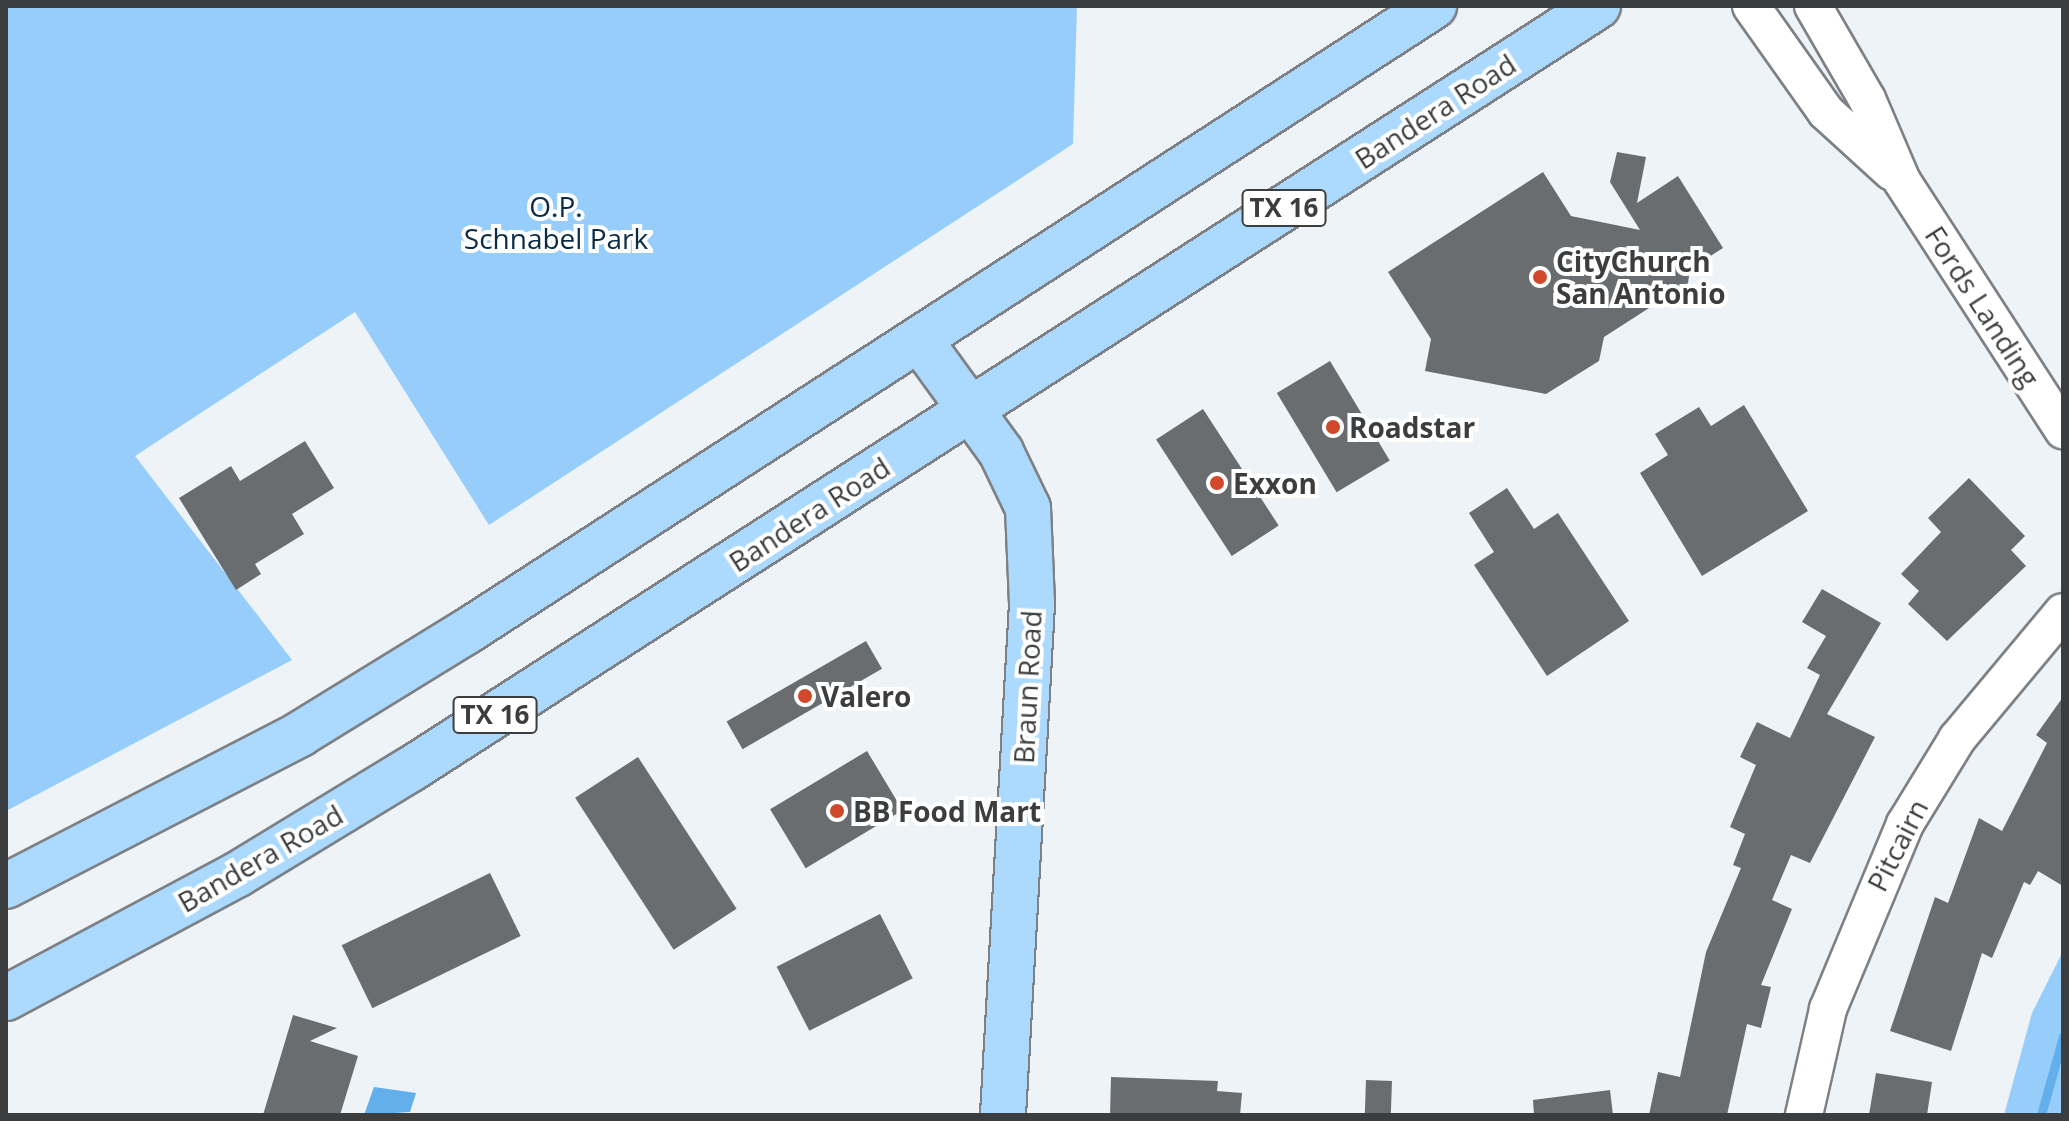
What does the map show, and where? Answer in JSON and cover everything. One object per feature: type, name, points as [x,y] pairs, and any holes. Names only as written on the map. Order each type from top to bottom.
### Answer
[{"type":"main road","points":[[6,886],[311,727],[1434,6]]},
{"type":"main road","name":"Bandera Road","points":[[6,998],[238,874],[384,785],[1598,6]]},
{"type":"main road","name":"Braun Road","points":[[919,339],[971,410],[1028,508],[1032,604],[1003,1115]]},
{"type":"street","name":"Fords Landing","points":[[1751,6],[1826,112],[1902,181]]},
{"type":"street","name":"Fords Landing","points":[[1813,6],[1867,99],[1902,181],[2063,430]]},
{"type":"street","name":"Pitcairn","points":[[1804,1115],[1828,1009],[1905,824],[1957,739],[2063,612]]},
{"type":"green space","name":"O.P. Schnabel Park","points":[[6,6],[1077,6],[1073,144],[489,525],[355,312],[135,456],[292,660],[6,811]]},
{"type":"green space","points":[[2063,951],[2063,1115],[2004,1115],[2032,1013]]},
{"type":"shaded area","points":[[374,1087],[416,1093],[410,1112],[364,1115]]},
{"type":"building","name":"CityChurch San Antonio","points":[[1617,152],[1646,157],[1637,203],[1678,176],[1723,248],[1690,269],[1688,283],[1604,337],[1599,361],[1546,394],[1425,371],[1431,339],[1388,272],[1543,172],[1571,216],[1640,230],[1610,182]]},
{"type":"building","name":"Roadstar","points":[[1330,361],[1390,460],[1337,492],[1277,393]]},
{"type":"building","points":[[1744,405],[1808,511],[1702,576],[1640,473],[1668,455],[1655,434],[1699,407],[1711,426]]},
{"type":"building","name":"Exxon","points":[[1203,409],[1279,526],[1232,556],[1156,439]]},
{"type":"building","points":[[305,441],[334,488],[292,514],[304,534],[255,564],[261,574],[236,590],[179,498],[231,466],[240,481]]},
{"type":"building","points":[[1969,478],[2025,536],[2011,550],[2026,566],[1947,641],[1908,604],[1919,591],[1901,574],[1941,532],[1928,518]]},
{"type":"building","points":[[1507,488],[1534,529],[1558,513],[1629,621],[1547,676],[1474,565],[1494,552],[1469,513]]},
{"type":"building","points":[[1822,589],[1881,623],[1827,714],[1875,737],[1810,863],[1791,855],[1772,900],[1792,909],[1761,985],[1771,987],[1761,1028],[1747,1024],[1727,1115],[1649,1115],[1658,1072],[1680,1077],[1706,952],[1741,868],[1733,865],[1745,834],[1730,827],[1756,765],[1740,757],[1757,722],[1790,738],[1820,675],[1807,668],[1826,636],[1802,622]]},
{"type":"building","name":"Valero","points":[[866,641],[882,669],[743,749],[727,722]]},
{"type":"building","points":[[2063,697],[2063,886],[2038,871],[2030,885],[2024,882],[1992,958],[1982,953],[1951,1051],[1890,1031],[1935,897],[1948,903],[1979,818],[2002,831],[2047,743],[2036,735]]},
{"type":"building","name":"BB Food Mart","points":[[867,751],[903,810],[806,868],[770,809]]},
{"type":"building","points":[[638,757],[737,909],[674,950],[575,798]]},
{"type":"building","points":[[490,873],[521,936],[372,1008],[342,945]]},
{"type":"building","points":[[880,914],[913,978],[809,1031],[777,967]]},
{"type":"building","points":[[293,1015],[337,1028],[310,1041],[358,1056],[340,1115],[263,1115]]},
{"type":"building","points":[[1876,1073],[1932,1082],[1927,1115],[1869,1115]]},
{"type":"building","points":[[1111,1077],[1218,1081],[1217,1091],[1242,1093],[1240,1115],[1110,1115]]},
{"type":"building","points":[[1366,1080],[1392,1081],[1391,1115],[1365,1115]]},
{"type":"building","points":[[1610,1090],[1613,1115],[1534,1115],[1533,1100]]},
{"type":"waterway","points":[[2041,1115],[2063,1036]]},
{"type":"place","name":"CityChurch San Antonio","points":[[1540,277]]},
{"type":"place","name":"Roadstar","points":[[1333,427]]},
{"type":"place","name":"Exxon","points":[[1217,483]]},
{"type":"place","name":"Valero","points":[[805,696]]},
{"type":"place","name":"BB Food Mart","points":[[837,811]]}]
